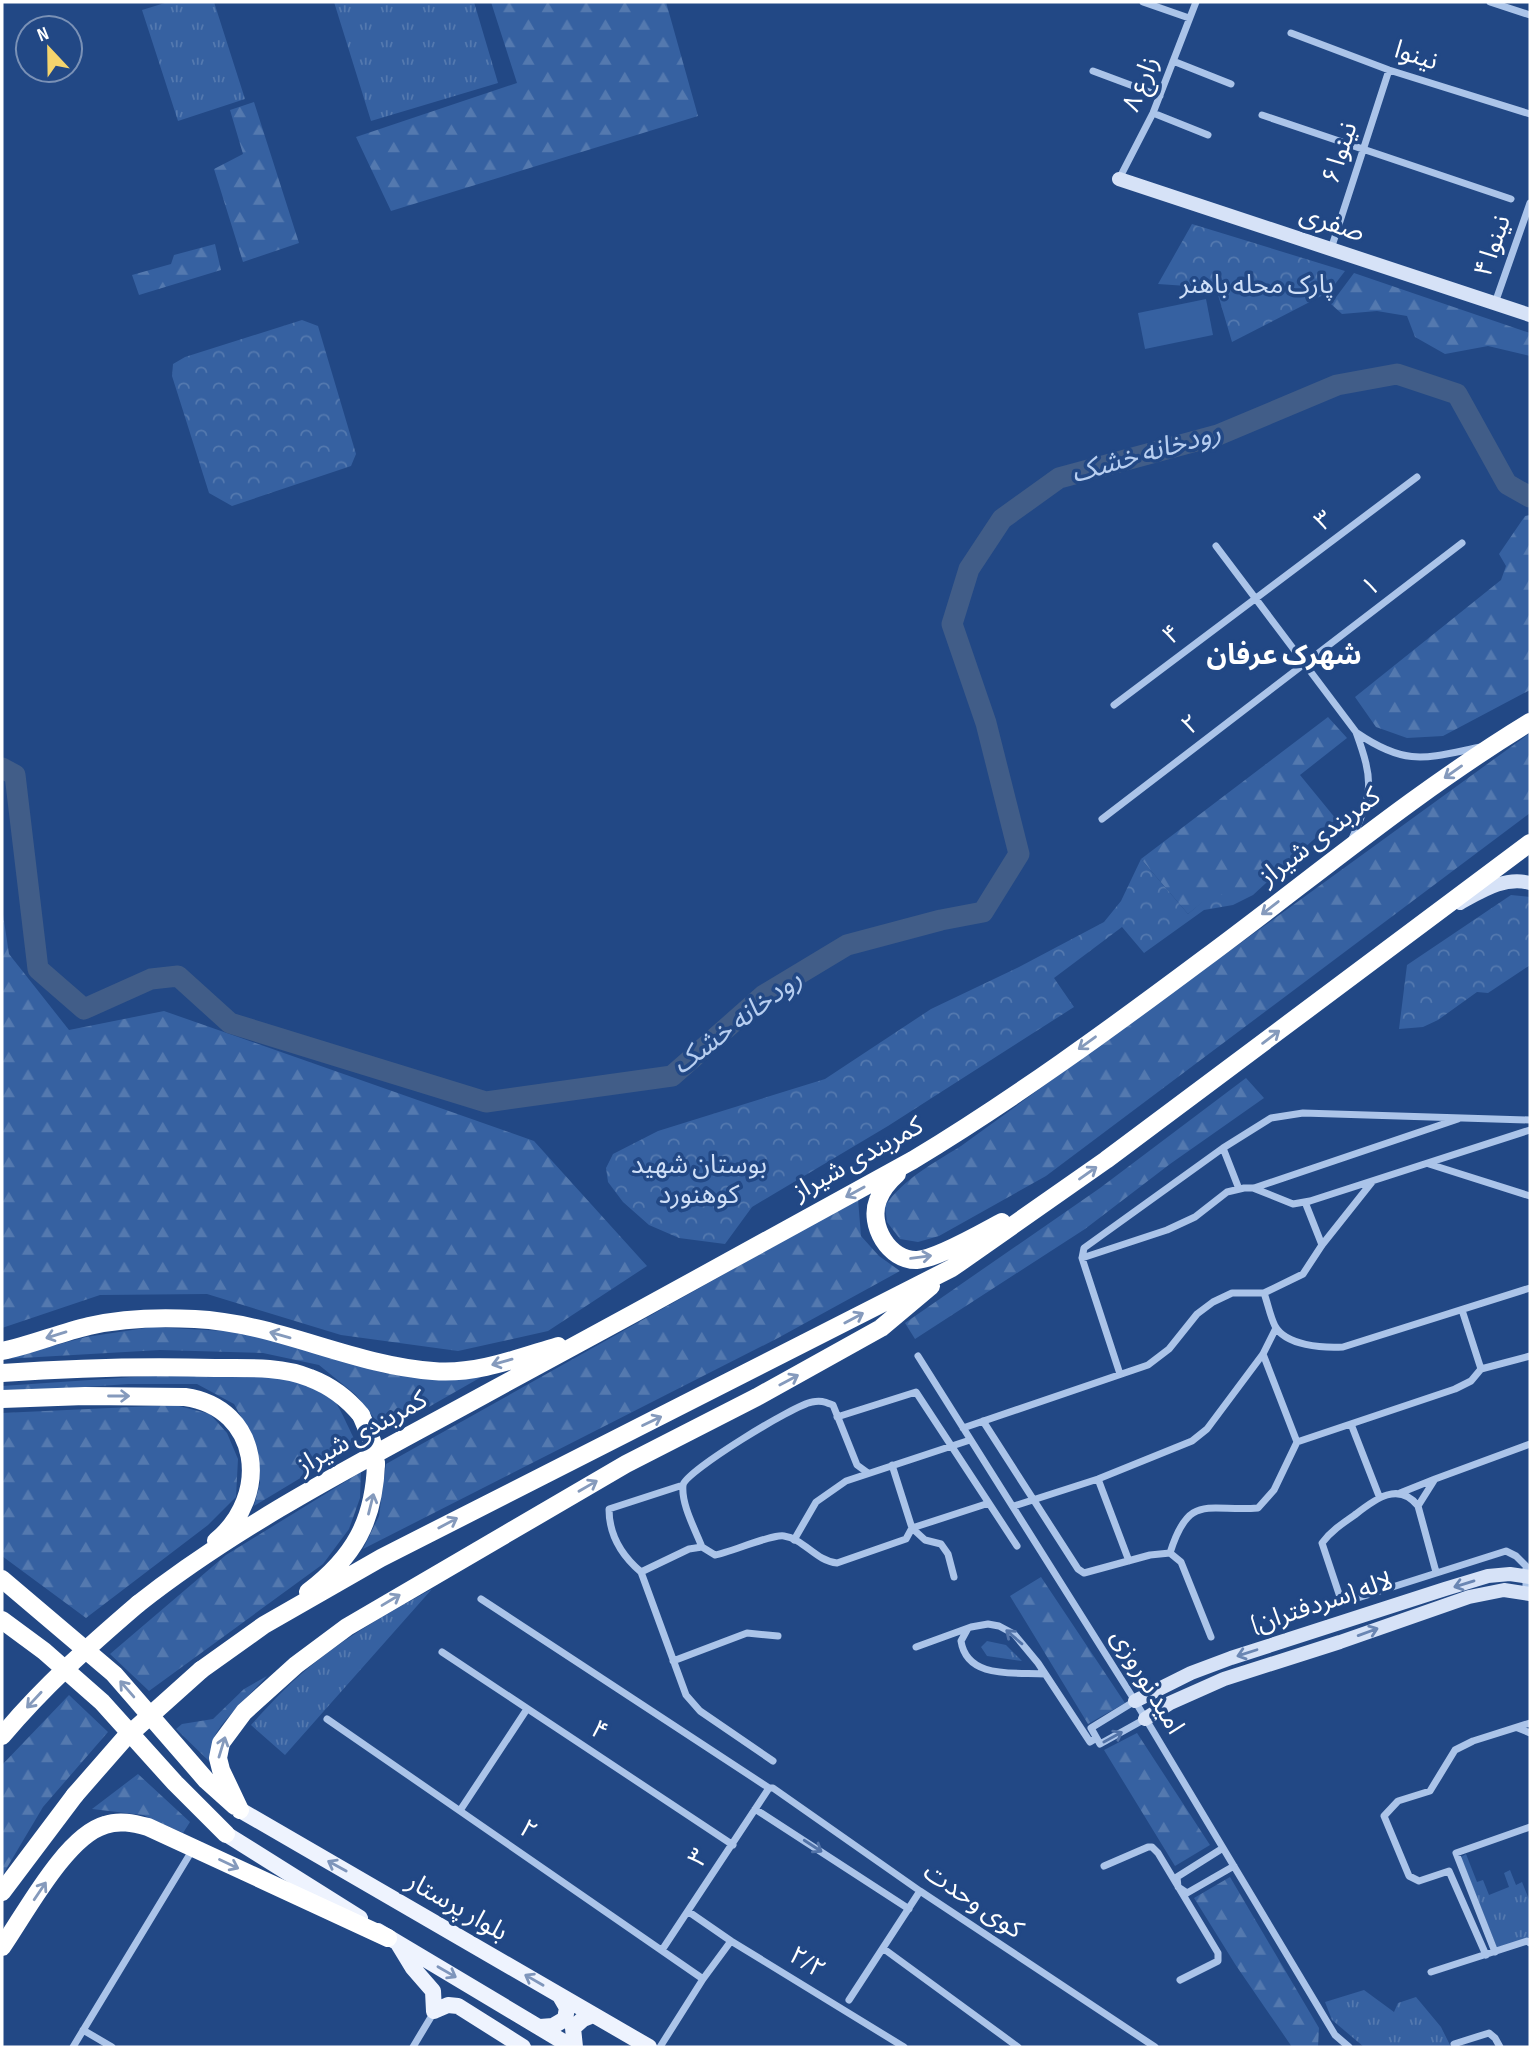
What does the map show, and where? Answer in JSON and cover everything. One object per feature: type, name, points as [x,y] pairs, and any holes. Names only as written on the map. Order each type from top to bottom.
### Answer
[{"type":"highway","name":"کمربندی شیراز","points":[[2,1737],[62,1671],[175,1575],[392,1445],[913,1160],[1016,1094],[1206,958],[1348,848],[1492,744],[1530,722]]},
{"type":"highway","points":[[240,1810],[220,1770],[218,1758],[221,1743],[244,1712],[296,1665],[346,1627],[626,1464],[757,1397],[881,1328],[952,1268],[1055,1196],[1530,843]]},
{"type":"highway","points":[[913,1160],[887,1184],[876,1202],[881,1236],[896,1256],[916,1260],[931,1257],[1055,1196]]},
{"type":"highway","points":[[264,1625],[381,1558],[952,1268]]},
{"type":"highway","points":[[2,1351],[92,1325],[140,1319],[196,1319],[257,1328],[370,1361],[435,1371],[489,1366],[592,1336]]},
{"type":"highway","points":[[2,1373],[127,1367],[223,1368],[285,1372],[309,1377],[346,1398],[361,1415],[372,1441],[376,1464],[372,1502],[359,1538],[349,1553],[316,1586],[201,1671],[124,1739],[75,1795],[2,1892]]},
{"type":"highway","points":[[2,1399],[185,1397],[199,1399],[229,1416],[240,1429],[247,1445],[251,1463],[249,1493],[242,1509],[224,1535],[175,1575]]},
{"type":"highway","points":[[2,1578],[114,1674],[206,1780],[240,1810]]},
{"type":"highway","points":[[2,1620],[44,1651],[102,1702],[175,1783],[226,1834]]},
{"type":"highway","points":[[2,1947],[68,1850],[92,1830],[117,1822],[148,1827],[393,1941]]},
{"type":"main road","name":"بلوار پرستار","points":[[240,1810],[649,2047]]},
{"type":"main road","points":[[226,1834],[393,1941],[574,2047]]},
{"type":"main road","points":[[393,1941],[433,1991],[434,2011],[448,2005],[458,2006],[523,2047]]},
{"type":"main road","points":[[540,2027],[561,2024],[565,2020],[567,2008],[560,1996]]},
{"type":"main road","points":[[574,2047],[573,2028],[593,2015]]},
{"type":"street","points":[[1143,2],[1189,18]]},
{"type":"street","name":"۸ زارع","points":[[1119,178],[1153,113],[1196,2]]},
{"type":"street","points":[[1490,2],[1530,15]]},
{"type":"street","name":"نینوا","points":[[1292,33],[1389,70],[1530,114]]},
{"type":"street","points":[[1173,61],[1231,84]]},
{"type":"street","name":"۶ نینوا","points":[[1331,249],[1389,70]]},
{"type":"street","points":[[1093,71],[1160,96]]},
{"type":"street","points":[[1153,113],[1208,135]]},
{"type":"street","points":[[1262,115],[1511,199]]},
{"type":"street","name":"صفری","points":[[1119,178],[1530,315]]},
{"type":"street","name":"۴ نینوا","points":[[1495,303],[1530,203]]},
{"type":"street","name":"۳","points":[[1256,598],[1417,477]]},
{"type":"street","name":"۱","points":[[1305,664],[1462,543]]},
{"type":"street","points":[[1216,546],[1356,732],[1368,765],[1370,787],[1363,814],[1348,848]]},
{"type":"street","name":"۴","points":[[1114,705],[1256,598]]},
{"type":"street","name":"۲","points":[[1102,819],[1305,664]]},
{"type":"street","points":[[1356,732],[1381,750],[1410,757],[1434,757],[1492,744]]},
{"type":"street","points":[[1427,920],[1503,882],[1530,883]]},
{"type":"street","points":[[1120,1374],[1082,1258],[1084,1248],[1223,1148],[1271,1118],[1303,1113],[1530,1120]]},
{"type":"street","points":[[1082,1258],[1167,1230],[1195,1217],[1227,1192],[1253,1188],[1464,1118]]},
{"type":"street","points":[[1253,1188],[1293,1204],[1305,1202],[1530,1130]]},
{"type":"street","points":[[1223,1148],[1239,1189]]},
{"type":"street","points":[[1428,1163],[1530,1196]]},
{"type":"street","points":[[963,1428],[1148,1365],[1168,1349],[1196,1314],[1213,1302],[1232,1293],[1264,1293],[1303,1275],[1322,1245],[1372,1182]]},
{"type":"street","points":[[1305,1202],[1322,1245]]},
{"type":"street","points":[[1264,1293],[1276,1328],[1298,1343],[1321,1348],[1343,1348],[1530,1288]]},
{"type":"street","points":[[1462,1310],[1481,1369]]},
{"type":"street","points":[[1014,1506],[1098,1479],[1192,1441],[1207,1429],[1263,1354],[1276,1328]]},
{"type":"street","points":[[1263,1354],[1297,1442]]},
{"type":"street","name":"امید نوروزی","points":[[918,1356],[1135,1702],[1335,2035]]},
{"type":"street","points":[[1170,1553],[1177,1531],[1185,1519],[1196,1510],[1214,1506],[1240,1509],[1258,1507],[1274,1490],[1297,1442],[1455,1390],[1471,1381],[1481,1369],[1530,1356]]},
{"type":"street","points":[[837,1416],[916,1392],[1017,1546]]},
{"type":"street","points":[[868,1473],[856,1465],[833,1405],[823,1401],[811,1402],[792,1409],[700,1467],[686,1479],[684,1498],[702,1547],[715,1555],[782,1535],[828,1562],[837,1563],[906,1539],[912,1528],[989,1503]]},
{"type":"street","points":[[983,1421],[1078,1569],[1084,1573],[1150,1555],[1170,1553],[1181,1562],[1210,1637]]},
{"type":"street","points":[[1351,1424],[1379,1496]]},
{"type":"street","points":[[794,1540],[816,1502],[846,1481],[971,1440]]},
{"type":"street","points":[[1528,1594],[1528,1571],[1512,1553],[1501,1552],[1342,1603],[1322,1543],[1329,1533],[1379,1496],[1399,1493],[1530,1444]]},
{"type":"street","points":[[892,1465],[912,1528],[925,1540],[941,1544],[948,1554],[954,1577]]},
{"type":"street","points":[[1098,1479],[1129,1561]]},
{"type":"street","points":[[1418,1507],[1435,1479]]},
{"type":"street","points":[[684,1485],[609,1509],[611,1534],[632,1564],[641,1572],[686,1695],[700,1711],[773,1761]]},
{"type":"street","points":[[1399,1493],[1410,1498],[1418,1507],[1436,1572]]},
{"type":"street","points":[[641,1572],[689,1549],[702,1547]]},
{"type":"street","name":"لاله (سردفتران)","points":[[1135,1702],[1191,1673],[1488,1576],[1528,1571]]},
{"type":"street","name":"لاله (سردفتران)","points":[[1145,1719],[1170,1703],[1224,1679],[1340,1643],[1469,1597],[1504,1590],[1528,1594]]},
{"type":"street","name":"کوی وحدت","points":[[481,1599],[769,1788],[773,1788],[920,1891],[1155,2047]]},
{"type":"street","points":[[916,1647],[971,1627],[988,1624],[999,1626],[1014,1634],[1045,1674],[1090,1742],[1095,1738]]},
{"type":"street","points":[[1333,1626],[1340,1643]]},
{"type":"street","points":[[971,1627],[964,1633],[961,1641],[966,1657],[974,1664],[986,1670],[1009,1674],[1045,1674]]},
{"type":"street","points":[[673,1661],[747,1633],[778,1636]]},
{"type":"street","name":"۴","points":[[442,1652],[733,1844]]},
{"type":"street","points":[[1135,1702],[1091,1728],[1095,1738],[1100,1744],[1145,1719]]},
{"type":"street","points":[[461,1809],[527,1709]]},
{"type":"street","name":"۲","points":[[327,1719],[461,1809],[703,1979]]},
{"type":"street","points":[[1486,1955],[1449,1871],[1419,1881],[1409,1876],[1384,1816],[1398,1801],[1430,1791],[1455,1750],[1473,1741],[1530,1723]]},
{"type":"street","points":[[1517,1728],[1530,1733]]},
{"type":"street","name":"۳","points":[[662,1950],[769,1788]]},
{"type":"street","name":"کوی وحدت","points":[[755,1809],[909,1909]]},
{"type":"street","points":[[1495,1952],[1455,1853],[1530,1827]]},
{"type":"street","points":[[1104,1866],[1144,1848],[1152,1847],[1158,1853],[1219,1957],[1218,1961],[1180,1980]]},
{"type":"street","points":[[73,2047],[193,1848]]},
{"type":"street","points":[[1223,1848],[1177,1877],[1178,1886],[1186,1893],[1234,1866]]},
{"type":"street","points":[[849,2000],[920,1891]]},
{"type":"street","name":"۲/۲","points":[[689,1912],[731,1941],[904,2047]]},
{"type":"street","points":[[660,2047],[703,1979],[731,1941]]},
{"type":"street","points":[[1431,1972],[1527,1941],[1530,1943]]},
{"type":"street","points":[[884,1949],[1018,2047]]},
{"type":"street","points":[[413,2047],[434,2011]]},
{"type":"street","points":[[83,2030],[113,2047]]},
{"type":"street","points":[[1454,2045],[1489,2033],[1500,2047]]},
{"type":"street","points":[[1335,2035],[1336,2047]]},
{"type":"street","points":[[1335,2035],[1349,2047]]},
{"type":"green space","points":[[168,2],[214,2],[245,99],[178,121],[142,10]]},
{"type":"green space","points":[[334,2],[474,2],[498,83],[371,121]]},
{"type":"green space","points":[[491,2],[666,2],[698,116],[391,211],[356,137],[517,83]]},
{"type":"green space","points":[[254,102],[299,243],[243,262],[214,169],[243,154],[230,110]]},
{"type":"green space","name":"پارک محله باهنر","points":[[1192,224],[1345,271],[1329,292],[1232,342],[1216,288],[1158,284]]},
{"type":"green space","points":[[215,244],[221,270],[139,295],[132,275],[171,264],[174,255]]},
{"type":"green space","points":[[1354,273],[1530,333],[1530,356],[1488,346],[1445,354],[1415,337],[1407,316],[1377,311],[1342,314],[1331,304]]},
{"type":"green space","points":[[1206,299],[1213,335],[1145,349],[1138,313]]},
{"type":"green space","points":[[302,320],[318,326],[356,454],[351,466],[232,506],[209,493],[172,376],[173,364],[185,357]]},
{"type":"green space","points":[[1530,515],[1530,690],[1443,736],[1407,738],[1376,727],[1355,697],[1501,580],[1506,566],[1499,554],[1525,516]]},
{"type":"green space","points":[[1328,717],[1347,738],[1300,775],[1336,819],[1253,895],[1210,896],[1188,914],[1141,859]]},
{"type":"green space","points":[[1530,733],[1530,813],[1046,1176],[939,1236],[918,1242],[900,1239],[887,1222],[885,1206],[910,1180],[961,1146]]},
{"type":"green space","name":"بوستان شهید کوهنورد","points":[[1141,859],[1188,914],[1210,895],[1253,895],[1233,905],[1204,910],[1144,953],[1122,927],[1054,978],[1074,1007],[888,1126],[752,1207],[725,1244],[679,1238],[649,1225],[623,1202],[608,1182],[606,1168],[613,1154],[658,1131],[825,1079],[931,1009],[1104,922],[1121,901]]},
{"type":"green space","points":[[1511,895],[1530,897],[1530,965],[1488,993],[1477,992],[1438,1020],[1423,1027],[1399,1029],[1407,965]]},
{"type":"green space","points":[[2,908],[9,954],[69,1030],[164,1011],[534,1141],[647,1266],[548,1331],[458,1351],[341,1335],[207,1294],[100,1295],[2,1328]]},
{"type":"green space","points":[[1246,1078],[1264,1098],[1170,1164],[1085,1229],[915,1339],[905,1323],[1100,1188]]},
{"type":"green space","points":[[858,1199],[861,1236],[879,1256],[900,1271],[778,1338],[363,1549],[379,1516],[386,1464]]},
{"type":"green space","points":[[152,1327],[243,1332],[384,1373],[448,1380],[483,1376],[385,1432],[356,1395],[319,1365],[263,1353],[160,1350],[4,1359],[86,1337]]},
{"type":"green space","points":[[178,1374],[258,1376],[319,1388],[334,1400],[357,1444],[254,1506],[260,1483],[257,1446],[234,1404],[197,1384],[128,1384],[2,1393],[2,1386]]},
{"type":"green space","points":[[175,1405],[210,1414],[227,1433],[238,1459],[236,1497],[208,1525],[86,1618],[2,1556],[2,1413]]},
{"type":"green space","points":[[361,1472],[360,1498],[349,1529],[323,1564],[149,1691],[110,1654],[226,1555]]},
{"type":"green space","points":[[1041,1577],[1125,1703],[1088,1724],[1010,1596]]},
{"type":"green space","points":[[432,1589],[285,1755],[251,1725],[290,1684],[330,1651]]},
{"type":"green space","points":[[987,1641],[1006,1645],[1022,1661],[987,1656],[981,1647]]},
{"type":"green space","points":[[267,1676],[228,1717],[216,1734],[212,1747],[212,1764],[176,1729],[182,1724],[213,1719],[244,1689]]},
{"type":"green space","points":[[69,1695],[108,1732],[43,1807],[2,1876],[2,1765]]},
{"type":"green space","points":[[1137,1733],[1210,1845],[1175,1866],[1104,1750]]},
{"type":"green space","points":[[138,1774],[190,1822],[183,1833],[143,1815],[92,1809]]},
{"type":"green space","points":[[1466,1854],[1477,1882],[1483,1880],[1489,1895],[1509,1887],[1504,1873],[1510,1870],[1516,1885],[1522,1882],[1530,1902],[1530,1937],[1497,1948],[1461,1857]]},
{"type":"green space","points":[[1230,1877],[1319,2028],[1318,2047],[1292,2047],[1194,1898]]},
{"type":"green space","points":[[1364,1990],[1394,2012],[1398,2003],[1416,1997],[1441,2027],[1451,2047],[1364,2047],[1332,2020],[1325,2002]]},
{"type":"waterway","name":"رودخانه خشک","points":[[2,768],[15,775],[38,969],[84,1009],[151,979],[178,976],[230,1023],[486,1102],[672,1076],[764,995],[847,945],[941,920],[983,912],[1019,854],[986,723],[952,624],[969,569],[1002,519],[1059,478],[1218,435],[1337,385],[1397,374],[1457,394],[1507,484],[1530,497]]},
{"type":"district","name":"شهرک عرفان","points":[[1284,655]]}]
